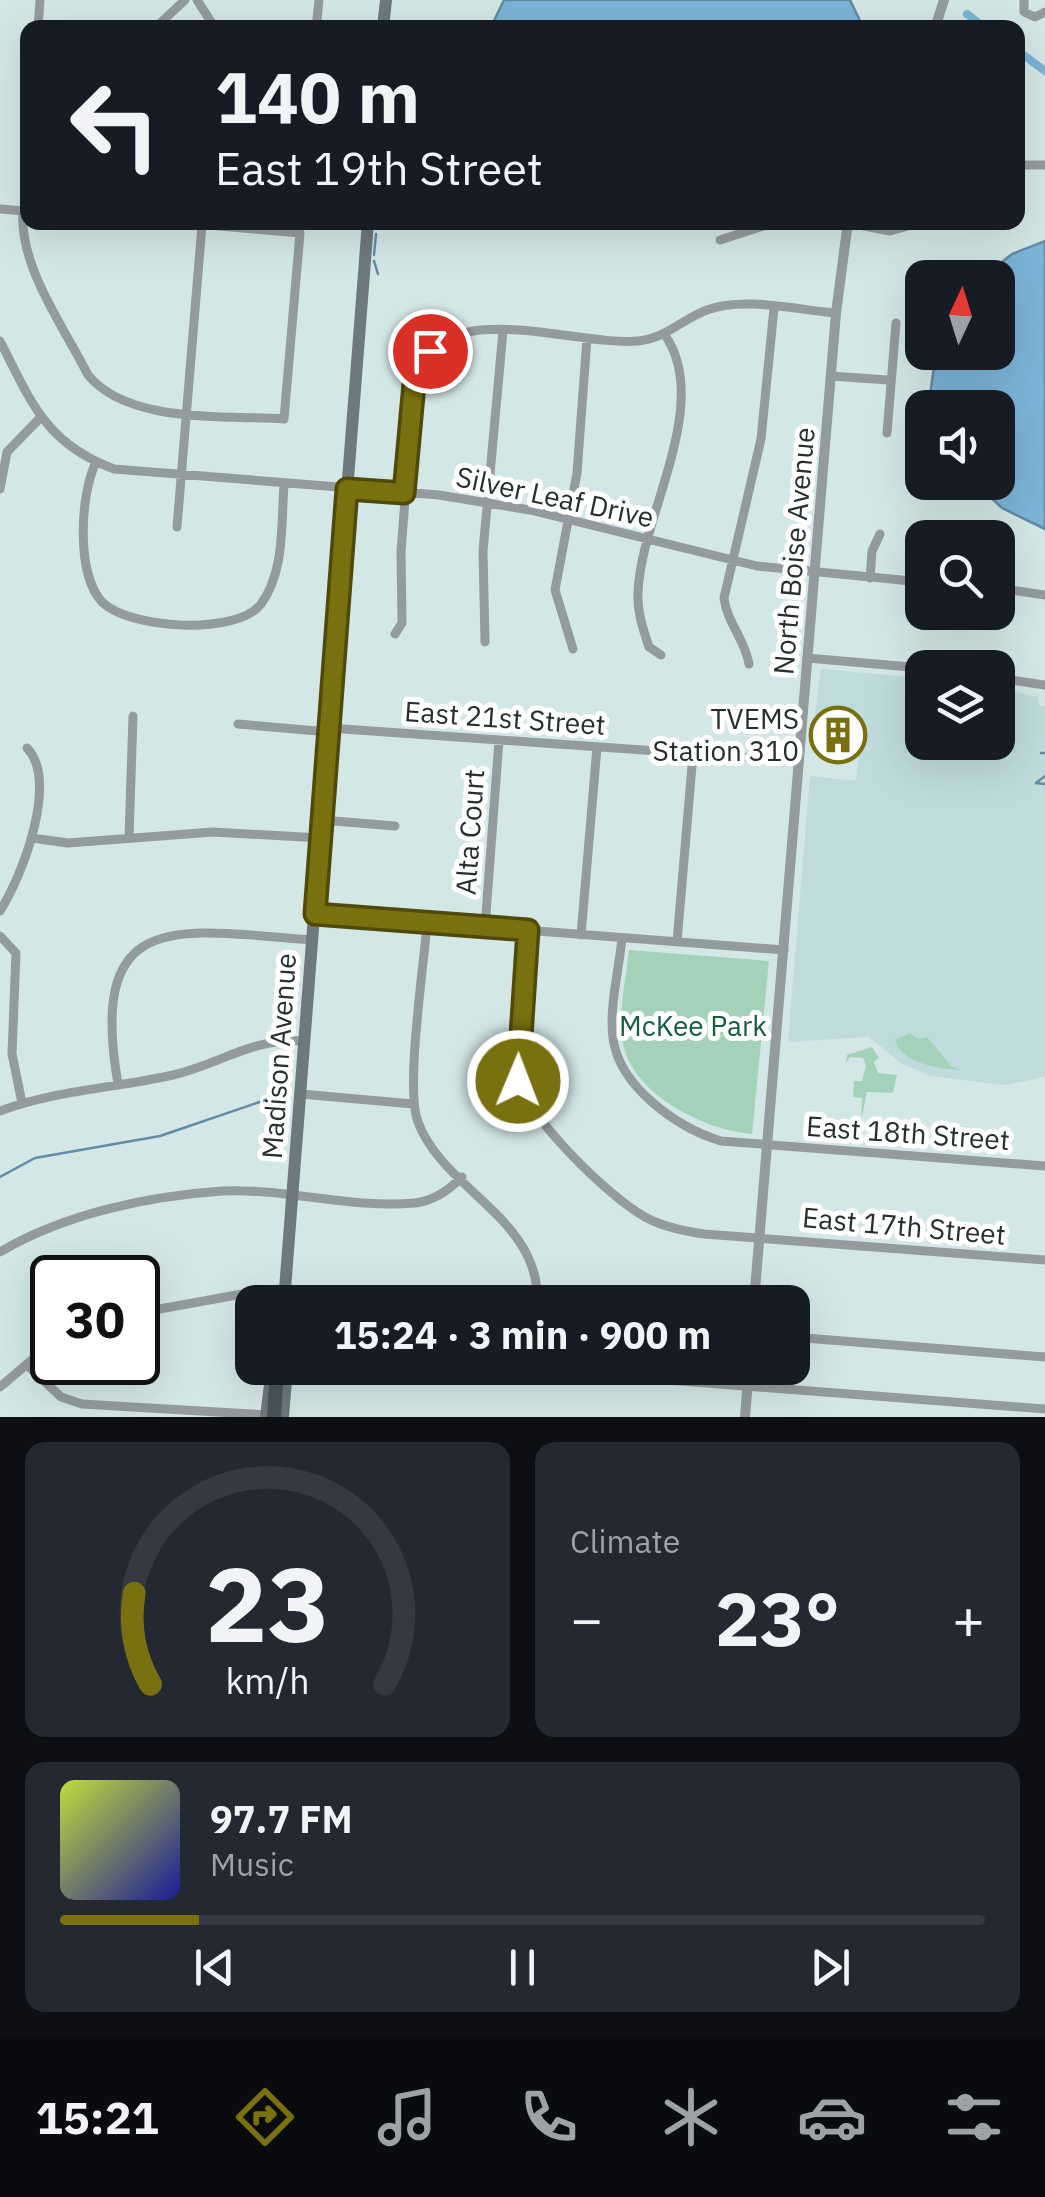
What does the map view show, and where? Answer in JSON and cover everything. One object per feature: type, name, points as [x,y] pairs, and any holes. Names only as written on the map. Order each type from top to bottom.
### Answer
[{"type":"highway","points":[[275,1385],[277,1415]]},
{"type":"main road","name":"Madison Avenue","points":[[287,1285],[367,230]]},
{"type":"main road","points":[[277,1415],[283,1385]]},
{"type":"street","points":[[163,20],[184,0]]},
{"type":"street","points":[[1024,0],[1024,12],[1035,18],[1045,12]]},
{"type":"street","points":[[24,230],[24,246],[96,384],[111,398],[135,408],[284,419],[300,233],[267,230]]},
{"type":"street","points":[[178,527],[202,230]]},
{"type":"street","points":[[720,240],[751,230]]},
{"type":"street","name":"North Boise Avenue","points":[[756,1285],[836,313],[846,230]]},
{"type":"street","points":[[396,634],[402,623],[404,493],[414,384],[432,341],[468,330],[635,341],[665,335],[713,308],[836,313]]},
{"type":"street","points":[[749,664],[746,648],[730,624],[724,604],[730,561],[760,439],[774,308]]},
{"type":"street","points":[[887,433],[888,380],[896,323]]},
{"type":"street","points":[[486,642],[484,551],[504,331]]},
{"type":"street","points":[[661,654],[649,646],[638,611],[640,573],[681,408],[679,371],[665,335]]},
{"type":"street","points":[[573,649],[555,590],[576,473],[587,338]]},
{"type":"street","name":"Silver Leaf Drive","points":[[0,341],[40,418],[67,446],[96,462],[134,472],[489,503],[730,561],[905,581]]},
{"type":"street","points":[[831,376],[888,380]]},
{"type":"street","points":[[0,489],[2,460],[18,436],[40,418]]},
{"type":"street","points":[[96,462],[89,482],[83,548],[88,577],[101,600],[125,616],[169,623],[223,623],[254,612],[276,571],[284,485]]},
{"type":"street","points":[[870,578],[872,551],[880,534]]},
{"type":"street","points":[[1015,591],[1045,595]]},
{"type":"street","points":[[254,612],[264,621]]},
{"type":"street","points":[[807,658],[905,667]]},
{"type":"street","points":[[1015,681],[1045,686]]},
{"type":"street","points":[[129,838],[133,716]]},
{"type":"street","name":"East 21st Street","points":[[238,724],[798,761]]},
{"type":"street","name":"Alta Court","points":[[485,927],[499,740]]},
{"type":"street","points":[[581,934],[597,747]]},
{"type":"street","points":[[0,911],[32,838],[40,777],[35,756],[28,748]]},
{"type":"street","points":[[677,942],[694,754]]},
{"type":"street","points":[[322,820],[395,826]]},
{"type":"street","points":[[32,838],[60,844],[213,832],[321,838]]},
{"type":"street","points":[[315,914],[784,950]]},
{"type":"street","points":[[428,923],[413,1104],[424,1136],[523,1245],[535,1269],[536,1285]]},
{"type":"street","points":[[528,930],[517,1062],[521,1089],[535,1112],[629,1208],[621,1218]]},
{"type":"street","points":[[118,1084],[113,1046],[116,980],[137,947],[162,936],[210,933],[313,940]]},
{"type":"street","points":[[0,936],[16,953],[12,1054],[22,1103]]},
{"type":"street","name":"East 18th Street","points":[[622,938],[613,1035],[626,1071],[662,1109],[690,1130],[721,1141],[1045,1166]]},
{"type":"street","points":[[0,1111],[22,1103],[182,1073],[260,1042],[305,1040]]},
{"type":"street","points":[[301,1094],[413,1104]]},
{"type":"street","points":[[0,1252],[54,1226],[125,1207],[217,1192],[415,1203],[444,1192],[462,1178]]},
{"type":"street","name":"East 17th Street","points":[[629,1208],[688,1232],[1045,1260]]},
{"type":"street","points":[[160,1309],[235,1295]]},
{"type":"street","points":[[810,1338],[1045,1358]]},
{"type":"street","points":[[0,1387],[30,1362]]},
{"type":"street","points":[[27,1365],[61,1397],[82,1404],[277,1415]]},
{"type":"street","points":[[745,1417],[748,1385]]},
{"type":"street","points":[[760,1385],[1045,1409]]},
{"type":"shaded area","points":[[821,669],[905,676],[905,760],[1015,760],[1015,692],[1038,697],[1039,705],[1045,706],[1045,1077],[1004,1085],[929,1076],[901,1063],[869,1037],[788,1042],[810,776],[856,781],[862,718],[815,715]]},
{"type":"green space","name":"McKee Park","points":[[629,950],[769,961],[752,1134],[691,1116],[670,1105],[638,1075],[627,1057],[622,1037]]},
{"type":"green space","points":[[910,1033],[918,1039],[927,1037],[952,1067],[960,1070],[932,1066],[904,1054],[895,1040]]},
{"type":"green space","points":[[872,1047],[879,1058],[874,1062],[878,1073],[897,1075],[893,1093],[867,1092],[861,1121],[862,1098],[853,1097],[854,1081],[862,1081],[866,1066],[863,1058],[850,1057],[846,1063],[847,1055]]},
{"type":"water","points":[[504,0],[850,0],[860,20],[494,20]]},
{"type":"water","points":[[1045,241],[1045,529],[993,500],[1015,500],[1015,390],[931,390],[934,370],[1015,370],[1015,260],[1004,260]]},
{"type":"waterway","points":[[967,14],[975,20]]},
{"type":"waterway","points":[[1025,56],[1045,71]]},
{"type":"waterway","points":[[374,255],[376,234]]},
{"type":"waterway","points":[[374,261],[378,274]]},
{"type":"waterway","points":[[1045,776],[1036,783],[1045,784]]},
{"type":"waterway","points":[[0,1177],[35,1158],[160,1136],[286,1093]]},
{"type":"place","name":"TVEMS Station 310","points":[[838,735]]},
{"type":"route","points":[[430,351],[418,368],[414,384],[404,493],[347,489],[315,914],[528,930],[518,1081]]}]
